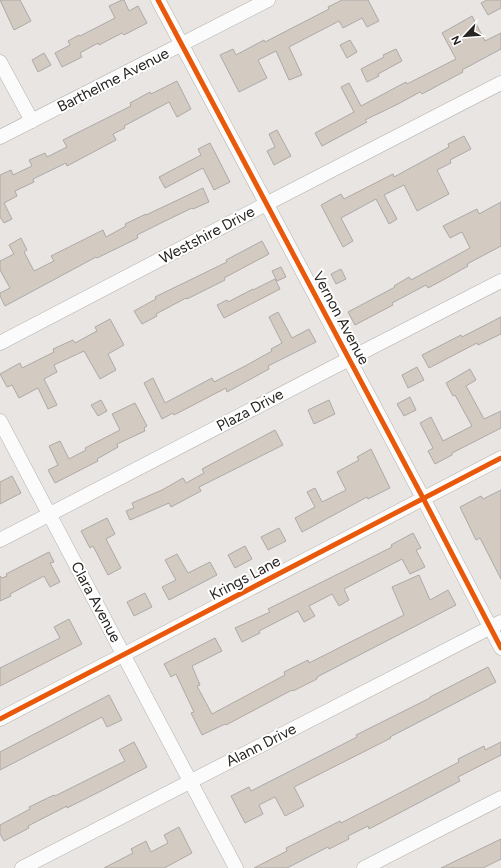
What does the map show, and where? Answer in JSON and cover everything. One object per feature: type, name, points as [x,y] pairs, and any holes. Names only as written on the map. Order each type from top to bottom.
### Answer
[{"type":"street","name":"Vernon Avenue","points":[[158,0],[423,498],[495,624],[501,648]]},
{"type":"street","name":"Barthelme Avenue","points":[[0,137],[268,0]]},
{"type":"street","points":[[0,62],[32,121]]},
{"type":"street","name":"Westshire Drive","points":[[0,344],[266,204],[501,83]]},
{"type":"street","name":"Plaza Drive","points":[[0,540],[501,281]]},
{"type":"street","name":"Clara Avenue","points":[[0,420],[236,868]]},
{"type":"street","name":"Krings Lane","points":[[0,719],[501,458]]},
{"type":"street","name":"Alann Drive","points":[[22,868],[495,624]]},
{"type":"street","points":[[364,868],[501,798]]},
{"type":"building","points":[[0,0],[20,0],[31,21],[14,30]]},
{"type":"building","points":[[124,0],[129,11],[138,6],[147,23],[124,35],[122,33],[99,45],[98,43],[80,53],[82,57],[62,67],[55,53],[70,45],[68,41],[115,18],[109,6]]},
{"type":"building","points":[[342,0],[368,0],[379,21],[367,27],[362,18],[343,28],[339,21],[289,47],[302,75],[289,80],[276,51],[258,60],[267,78],[239,92],[220,55],[233,49],[236,55],[264,40],[265,42],[329,9],[328,7]]},
{"type":"building","points":[[487,0],[501,0],[501,8],[488,15],[481,3]]},
{"type":"building","points":[[472,16],[485,41],[501,33],[501,49],[422,94],[420,92],[365,120],[367,122],[322,146],[315,133],[354,112],[341,87],[349,83],[361,106],[406,82],[407,84],[456,59],[442,33]]},
{"type":"building","points":[[350,40],[357,52],[347,58],[340,45]]},
{"type":"building","points":[[396,49],[402,61],[378,74],[379,76],[367,82],[361,69],[384,57],[383,55]]},
{"type":"building","points":[[44,53],[51,65],[38,72],[32,60]]},
{"type":"building","points":[[177,81],[191,109],[177,117],[169,102],[124,126],[125,128],[113,134],[116,140],[67,166],[66,163],[33,179],[34,182],[15,191],[17,196],[4,203],[12,219],[4,223],[0,217],[0,175],[11,170],[13,175],[32,166],[29,160],[45,153],[47,157],[67,147],[63,140],[131,106],[130,103],[150,92],[151,94]]},
{"type":"building","points":[[277,130],[291,156],[274,165],[267,151],[275,147],[269,134]]},
{"type":"building","points":[[464,136],[471,149],[450,160],[451,163],[437,170],[449,194],[417,211],[404,185],[384,195],[397,219],[389,224],[376,199],[341,218],[353,241],[343,247],[321,205],[341,194],[344,199],[393,174],[394,177],[449,147],[448,144]]},
{"type":"building","points":[[210,143],[230,182],[214,190],[203,168],[165,188],[159,177],[201,155],[198,149]]},
{"type":"building","points":[[203,188],[209,202],[193,209],[192,208],[137,235],[138,238],[97,258],[96,257],[5,306],[0,293],[10,288],[0,270],[0,261],[14,254],[9,245],[21,238],[27,250],[24,252],[34,271],[54,261],[51,256],[103,230],[106,237],[126,226],[125,224]]},
{"type":"building","points":[[501,202],[501,246],[467,264],[468,266],[443,280],[428,288],[426,285],[392,303],[393,305],[355,325],[348,312],[395,287],[394,286],[409,277],[411,280],[470,248],[462,232],[450,238],[443,226],[477,209],[479,214]]},
{"type":"building","points":[[262,241],[269,254],[224,278],[225,280],[156,314],[157,316],[142,324],[134,311],[156,299],[155,297],[227,262],[226,260]]},
{"type":"building","points":[[281,267],[286,277],[277,281],[272,271]]},
{"type":"building","points":[[341,269],[346,279],[336,284],[331,274]]},
{"type":"building","points":[[275,279],[280,289],[224,318],[217,305],[227,300],[228,302]]},
{"type":"building","points":[[278,312],[292,338],[309,329],[316,342],[268,366],[269,369],[227,392],[226,388],[174,415],[173,413],[162,419],[144,383],[153,378],[165,403],[212,378],[214,382],[247,365],[272,351],[271,349],[282,343],[269,317]]},
{"type":"building","points":[[501,317],[501,334],[478,345],[477,343],[429,368],[422,355]]},
{"type":"building","points":[[110,319],[124,345],[108,354],[116,370],[100,379],[84,351],[54,365],[57,372],[44,379],[57,405],[48,409],[38,388],[19,398],[12,385],[7,387],[0,374],[20,363],[22,368],[54,352],[53,349],[73,340],[75,343],[97,331],[95,327]]},
{"type":"building","points":[[417,367],[424,380],[408,388],[402,375]]},
{"type":"building","points":[[470,369],[476,380],[466,386],[484,419],[501,411],[501,428],[452,453],[452,455],[435,464],[428,451],[433,448],[420,423],[431,417],[443,441],[472,426],[455,395],[453,396],[446,383]]},
{"type":"building","points":[[410,397],[416,410],[404,416],[397,404]]},
{"type":"building","points":[[101,400],[107,411],[98,416],[91,405]]},
{"type":"building","points":[[329,400],[335,414],[314,424],[308,410]]},
{"type":"building","points":[[135,403],[147,426],[144,428],[145,431],[117,444],[118,447],[97,459],[98,461],[55,483],[48,470],[58,465],[49,446],[60,441],[69,459],[86,450],[85,448],[120,430],[112,414]]},
{"type":"building","points":[[275,430],[283,445],[199,487],[201,491],[171,507],[169,503],[130,520],[126,511],[134,508],[132,503],[162,490],[183,478],[186,483],[204,473],[202,469]]},
{"type":"building","points":[[371,449],[390,488],[368,499],[367,497],[302,532],[295,518],[315,507],[307,492],[315,488],[322,502],[346,490],[337,472],[359,460],[357,457]]},
{"type":"building","points":[[12,476],[21,493],[0,504],[0,482]]},
{"type":"building","points":[[501,490],[501,579],[480,538],[476,540],[460,507],[481,496],[483,499]]},
{"type":"building","points":[[107,518],[115,534],[106,539],[121,568],[108,575],[93,546],[90,548],[81,531]]},
{"type":"building","points":[[279,528],[286,541],[268,550],[261,537]]},
{"type":"building","points":[[413,533],[421,548],[416,550],[425,567],[410,574],[402,559],[344,589],[349,600],[339,606],[332,594],[309,606],[315,616],[304,622],[298,611],[259,631],[260,633],[242,642],[235,628],[270,612],[268,609],[392,547],[391,545]]},
{"type":"building","points":[[245,546],[252,559],[235,568],[228,555]]},
{"type":"building","points":[[49,552],[54,562],[50,563],[60,582],[50,587],[44,576],[0,601],[0,576],[2,578],[7,576],[6,574]]},
{"type":"building","points":[[177,554],[188,573],[210,562],[217,575],[169,600],[162,587],[176,580],[165,560]]},
{"type":"building","points":[[419,575],[430,600],[448,590],[456,605],[317,677],[317,679],[293,691],[292,690],[226,725],[225,724],[202,735],[191,713],[194,712],[176,674],[171,677],[164,664],[215,638],[222,651],[192,666],[200,685],[197,686],[212,714],[285,675],[284,672],[308,660],[309,663],[404,615],[392,587]]},
{"type":"building","points":[[145,593],[152,607],[134,616],[127,602]]},
{"type":"building","points":[[69,619],[82,644],[0,686],[0,668],[60,638],[54,627]]},
{"type":"building","points":[[488,667],[496,682],[390,737],[391,738],[294,787],[304,806],[285,816],[275,797],[259,805],[263,814],[245,823],[231,796],[249,787],[251,791],[357,737],[356,735]]},
{"type":"building","points":[[109,695],[122,720],[107,727],[102,717],[0,770],[0,752]]},
{"type":"building","points":[[134,742],[147,767],[28,826],[29,828],[4,841],[0,834],[0,825],[30,809],[29,807],[54,795],[55,796],[125,761],[119,750]]},
{"type":"building","points":[[501,742],[501,755],[458,777],[460,781],[369,829],[368,826],[348,836],[349,839],[329,849],[328,847],[287,868],[254,868],[287,851],[286,848],[340,821],[341,823],[459,762],[458,759],[484,746],[485,750]]},
{"type":"building","points":[[179,827],[192,853],[164,868],[104,868],[133,853],[131,849],[146,841],[151,852],[168,843],[164,835]]},
{"type":"building","points":[[501,839],[501,859],[483,868],[441,868]]},
{"type":"cycle path","points":[[158,0],[423,498],[501,648]]},
{"type":"cycle path","points":[[0,719],[501,458]]}]
